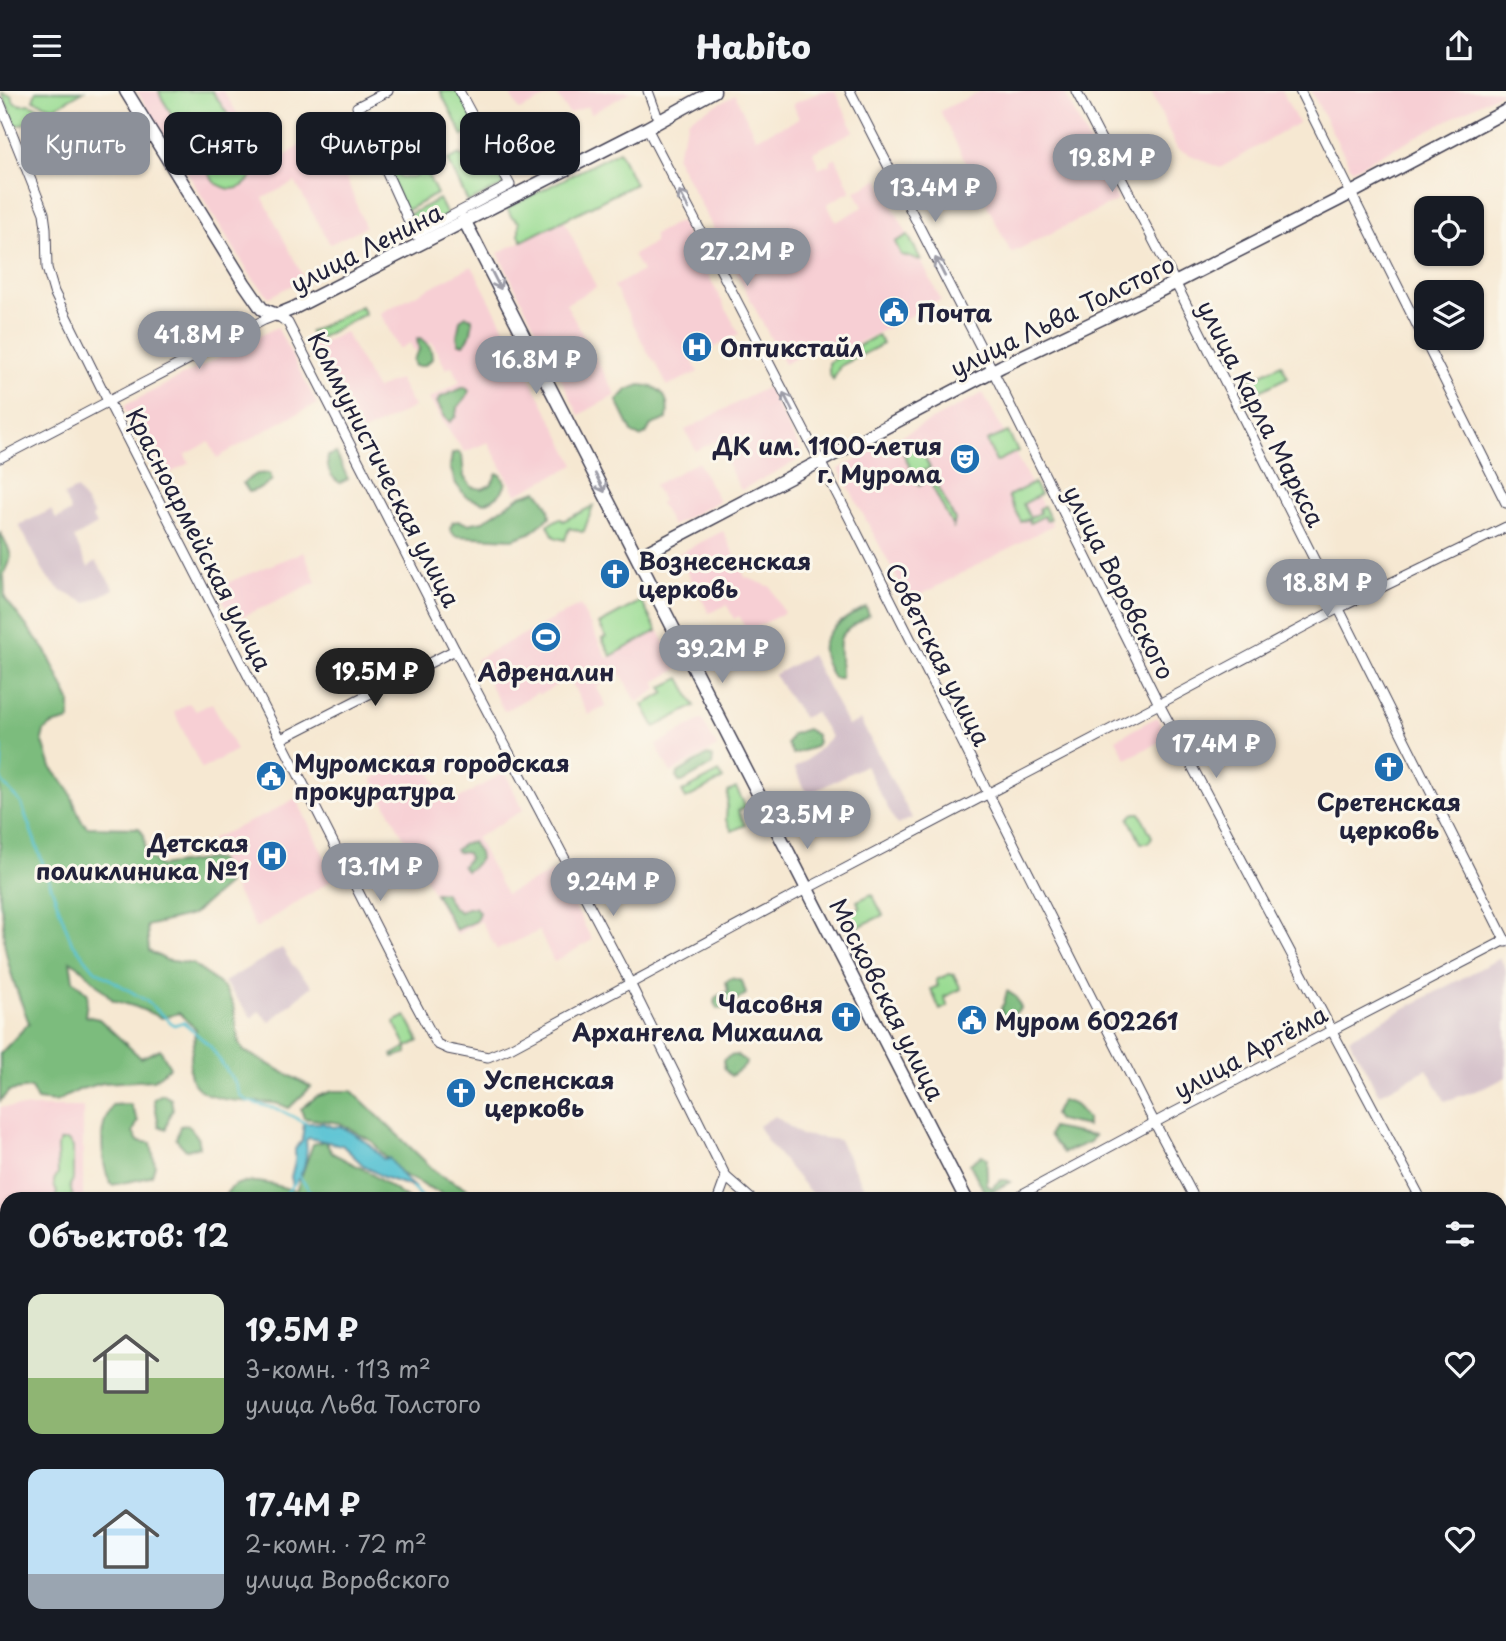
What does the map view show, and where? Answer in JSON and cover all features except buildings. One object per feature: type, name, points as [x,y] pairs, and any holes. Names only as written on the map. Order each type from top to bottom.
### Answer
[{"type":"street","points":[[126,91],[244,283],[262,309],[277,315]]},
{"type":"street","points":[[388,91],[357,107],[415,235],[510,185],[505,175]]},
{"type":"street","points":[[459,91],[507,182]]},
{"type":"street","points":[[648,91],[656,113]]},
{"type":"street","name":"улица Ленина","points":[[0,458],[647,128],[714,91]]},
{"type":"street","name":"улица Воровского","points":[[850,91],[1160,704],[1417,1192]]},
{"type":"street","name":"улица Карла Маркса","points":[[1076,91],[1175,282],[1506,941]]},
{"type":"street","points":[[1300,91],[1506,503]]},
{"type":"street","name":"Красноармейская улица","points":[[0,103],[44,213],[47,268],[54,292],[437,1044],[462,1053],[488,1057],[630,984]]},
{"type":"street","name":"улица Льва Толстого","points":[[638,557],[993,371],[1352,193],[1506,111]]},
{"type":"street","name":"Советская улица","points":[[647,128],[1191,1192]]},
{"type":"street","name":"Московская улица","points":[[464,220],[963,1192]]},
{"type":"street","name":"Коммунистическая улица","points":[[277,315],[288,323],[630,984],[726,1177],[743,1192]]},
{"type":"street","points":[[630,984],[1339,608],[1506,527]]},
{"type":"street","points":[[281,739],[455,650]]},
{"type":"street","name":"улица Артёма","points":[[1026,1192],[1506,941]]},
{"type":"street","points":[[721,1192],[726,1177]]},
{"type":"shaded area","points":[[137,91],[223,91],[236,112],[164,112],[164,135]]},
{"type":"shaded area","points":[[508,91],[632,91],[591,114],[588,106],[568,112],[556,93],[519,110]]},
{"type":"shaded area","points":[[822,91],[835,91],[854,131],[813,152],[819,168],[831,164],[836,158],[851,191],[827,204],[836,222],[863,207],[855,191],[879,179],[941,300],[839,353],[831,341],[784,364],[676,157],[689,119],[735,95],[756,138],[799,119],[793,104]]},
{"type":"shaded area","points":[[981,91],[1064,91],[1118,200],[1011,253],[940,111]]},
{"type":"shaded area","points":[[1151,91],[1282,91],[1298,123],[1220,168],[1177,149]]},
{"type":"shaded area","points":[[1311,91],[1504,91],[1352,170]]},
{"type":"shaded area","points":[[296,148],[296,175],[345,175],[365,227],[330,244],[295,182],[263,198],[304,279],[269,297],[251,276],[189,175],[282,175],[282,158]]},
{"type":"shaded area","points":[[564,220],[596,287],[566,304],[616,395],[579,415],[498,253]]},
{"type":"shaded area","points":[[680,221],[739,334],[692,360],[698,372],[667,386],[614,286],[642,271],[633,255],[654,243],[654,234]]},
{"type":"shaded area","points":[[472,266],[575,465],[516,494],[488,442],[465,452],[429,399],[460,382],[452,366],[446,369],[432,342],[414,351],[410,343],[399,349],[380,313]]},
{"type":"shaded area","points":[[277,327],[317,404],[217,458],[209,442],[185,455],[189,463],[161,478],[124,406]]},
{"type":"shaded area","points":[[345,332],[376,389],[399,379],[414,407],[358,435],[313,347]]},
{"type":"shaded area","points":[[767,387],[804,457],[741,490],[715,441],[696,451],[685,430]]},
{"type":"shaded area","points":[[983,393],[1053,525],[909,601],[839,469]]},
{"type":"shaded area","points":[[698,462],[719,501],[672,526],[654,485]]},
{"type":"shaded area","points":[[77,489],[94,515],[92,518],[97,525],[74,538],[88,567],[96,561],[114,589],[87,603],[61,591],[46,576],[19,525],[51,510],[56,519],[71,512],[64,495]]},
{"type":"shaded area","points":[[723,531],[745,577],[771,587],[784,613],[747,632],[739,616],[734,619],[727,605],[709,613],[678,554]]},
{"type":"shaded area","points":[[304,552],[316,582],[233,621],[217,588]]},
{"type":"shaded area","points":[[580,605],[607,658],[659,631],[678,669],[655,682],[658,689],[637,702],[621,674],[597,687],[606,706],[588,715],[569,678],[504,711],[476,659]]},
{"type":"shaded area","points":[[811,655],[848,726],[860,720],[912,818],[897,825],[865,765],[808,795],[794,768],[807,760],[831,737],[815,712],[803,718],[774,675]]},
{"type":"shaded area","points":[[189,703],[196,711],[212,703],[236,750],[202,769],[174,712]]},
{"type":"shaded area","points":[[1157,717],[1167,738],[1126,759],[1116,739]]},
{"type":"shaded area","points":[[702,719],[717,747],[671,773],[656,745]]},
{"type":"shaded area","points":[[420,753],[447,802],[456,800],[505,772],[523,810],[476,838],[506,894],[556,870],[592,940],[554,962],[539,931],[497,950],[481,921],[456,935],[372,779]]},
{"type":"shaded area","name":"Детская поликлиника №1","points":[[296,798],[335,878],[256,928],[211,839]]},
{"type":"shaded area","points":[[282,948],[312,986],[269,1022],[259,1011],[252,1018],[224,982]]},
{"type":"shaded area","points":[[1500,958],[1506,969],[1506,1077],[1487,1087],[1445,1101],[1427,1069],[1379,1095],[1349,1038]]},
{"type":"shaded area","points":[[0,1107],[83,1107],[83,1192],[0,1192]]},
{"type":"shaded area","points":[[775,1116],[801,1135],[839,1140],[866,1192],[810,1192],[767,1141],[758,1126]]},
{"type":"green space","points":[[36,91],[83,91],[54,108],[33,100]]},
{"type":"green space","points":[[159,91],[212,91],[226,112],[170,112]]},
{"type":"green space","points":[[440,91],[459,91],[470,112],[460,112],[460,130]]},
{"type":"green space","points":[[2,93],[12,96],[14,103],[29,104],[49,111],[21,112],[21,125],[16,125]]},
{"type":"green space","points":[[619,151],[635,184],[522,241],[519,222],[511,216],[507,208],[572,175],[580,175],[580,171]]},
{"type":"green space","points":[[460,154],[460,175],[499,175],[504,185],[468,202],[448,160]]},
{"type":"green space","points":[[210,175],[252,175],[246,183],[236,188],[230,189],[214,182]]},
{"type":"green space","points":[[390,175],[413,178],[428,175],[437,194],[405,211]]},
{"type":"green space","points":[[439,199],[447,215],[416,231],[408,215]]},
{"type":"green space","points":[[908,235],[921,260],[901,255],[895,242]]},
{"type":"green space","points":[[361,306],[365,314],[314,341],[310,332]]},
{"type":"green space","points":[[466,316],[472,318],[471,332],[464,344],[459,344],[457,337],[460,320]]},
{"type":"green space","points":[[878,335],[883,344],[840,366],[833,380],[829,372],[829,362]]},
{"type":"green space","points":[[420,338],[429,347],[432,359],[424,366],[415,366],[413,360],[419,350],[417,339]]},
{"type":"green space","points":[[1281,364],[1288,377],[1252,395],[1246,382]]},
{"type":"green space","points":[[640,385],[659,391],[666,399],[668,412],[667,419],[651,425],[646,434],[640,437],[633,434],[617,401],[627,390]]},
{"type":"green space","points":[[465,387],[469,391],[468,395],[450,422],[437,402],[441,397]]},
{"type":"green space","points":[[1008,432],[1018,451],[996,462],[987,441]]},
{"type":"green space","points":[[919,445],[930,468],[914,475],[903,453]]},
{"type":"green space","points":[[457,452],[462,455],[464,477],[472,487],[482,489],[491,485],[497,473],[506,484],[500,494],[484,503],[466,497],[456,484],[450,467],[452,454]]},
{"type":"green space","points":[[336,453],[348,479],[340,483],[331,475],[328,464],[328,456]]},
{"type":"green space","points":[[270,473],[272,480],[261,488],[249,492],[243,483],[257,474]]},
{"type":"green space","points":[[934,478],[955,520],[953,527],[929,480],[919,485],[917,481]]},
{"type":"green space","points":[[1034,483],[1040,495],[1023,504],[1030,518],[1040,513],[1039,508],[1044,506],[1050,519],[1046,520],[1044,516],[1030,523],[1028,519],[1021,522],[1008,496]]},
{"type":"green space","points":[[537,491],[546,503],[550,517],[530,533],[513,539],[455,536],[450,529],[453,522],[467,524],[483,521],[521,496]]},
{"type":"green space","points":[[593,506],[584,531],[569,528],[565,540],[554,537],[548,525],[560,518],[563,521]]},
{"type":"green space","points":[[0,532],[11,556],[4,574],[5,598],[46,651],[70,701],[70,720],[52,725],[44,731],[42,739],[51,767],[69,790],[81,820],[87,827],[139,828],[144,835],[146,854],[160,866],[209,859],[218,860],[223,867],[228,884],[192,915],[147,926],[149,951],[166,960],[193,964],[224,988],[233,1004],[239,1043],[244,1051],[311,1087],[289,1108],[275,1103],[225,1099],[202,1091],[194,1083],[190,1073],[196,1029],[179,1013],[162,1018],[113,1000],[81,968],[70,961],[73,980],[88,994],[85,1016],[99,1019],[141,1058],[160,1049],[170,1067],[154,1080],[103,1083],[81,1089],[55,1102],[37,1100],[31,1088],[9,1091],[0,1101],[0,1054],[29,1023],[7,957],[0,902]]},
{"type":"green space","points":[[641,601],[657,631],[611,656],[602,639],[606,637],[599,624]]},
{"type":"green space","points":[[866,607],[869,615],[841,637],[841,678],[833,678],[823,654],[825,639],[841,622]]},
{"type":"green space","points":[[680,678],[695,706],[655,727],[643,705],[665,693],[662,687]]},
{"type":"green space","points":[[807,729],[816,735],[818,742],[815,747],[793,754],[787,744],[792,734]]},
{"type":"green space","points":[[708,755],[713,758],[712,765],[679,782],[678,773]]},
{"type":"green space","points":[[719,772],[723,779],[686,799],[682,792]]},
{"type":"green space","points":[[736,788],[746,807],[738,811],[745,825],[732,831],[726,820],[728,792]]},
{"type":"green space","points":[[1140,813],[1152,837],[1148,843],[1141,843],[1129,819]]},
{"type":"green space","points":[[472,842],[480,859],[466,871],[462,866],[469,858],[467,853],[455,850]]},
{"type":"green space","points":[[444,892],[452,906],[460,912],[475,907],[479,912],[476,921],[456,930],[435,893]]},
{"type":"green space","points":[[872,894],[883,915],[848,932],[841,918],[860,908],[857,901]]},
{"type":"green space","points":[[949,974],[954,975],[961,989],[944,997],[948,1006],[940,1010],[931,989],[938,986],[936,980]]},
{"type":"green space","points":[[731,978],[742,981],[746,994],[722,1009],[717,1008],[715,999],[728,992],[726,982]]},
{"type":"green space","points":[[1007,991],[1016,997],[1021,1008],[1004,1019],[1001,1008]]},
{"type":"green space","points":[[406,1016],[419,1041],[407,1047],[394,1022]]},
{"type":"green space","points":[[407,1047],[407,1053],[393,1057],[392,1055]]},
{"type":"green space","points":[[737,1055],[746,1062],[745,1066],[731,1076],[725,1070],[723,1060]]},
{"type":"green space","points":[[333,1091],[352,1091],[438,1174],[473,1192],[438,1192],[397,1172],[373,1142],[340,1123],[304,1118],[301,1109],[316,1097]]},
{"type":"green space","points":[[162,1094],[171,1099],[173,1110],[166,1129],[159,1126],[154,1099]]},
{"type":"green space","points":[[1061,1101],[1076,1106],[1087,1119],[1087,1126],[1058,1120],[1054,1115]]},
{"type":"green space","points":[[130,1104],[138,1121],[133,1132],[138,1141],[151,1143],[155,1165],[152,1175],[112,1185],[106,1173],[103,1156],[105,1122],[112,1105]]},
{"type":"green space","points":[[188,1125],[197,1136],[199,1147],[186,1150],[176,1139],[180,1126]]},
{"type":"green space","points":[[1052,1128],[1094,1136],[1090,1142],[1063,1153],[1049,1135]]},
{"type":"green space","points":[[68,1141],[73,1147],[72,1192],[57,1192],[54,1186],[58,1174],[57,1147],[60,1142]]},
{"type":"green space","points":[[325,1141],[332,1153],[367,1171],[398,1192],[228,1192],[244,1182],[280,1186],[296,1191],[313,1144]]},
{"type":"green space","points":[[982,1155],[987,1158],[986,1185],[992,1188],[1002,1180],[1010,1182],[992,1192],[984,1192],[970,1164]]},
{"type":"water","points":[[304,1123],[340,1126],[352,1133],[369,1144],[383,1159],[389,1158],[415,1188],[383,1177],[363,1165],[342,1145],[309,1138],[306,1140],[303,1170],[293,1185],[291,1177],[295,1149],[302,1141]]},
{"type":"waterway","points":[[0,743],[1,781],[21,803],[71,941],[95,970],[145,1000],[174,1025],[183,1022],[210,1046],[236,1084],[240,1095],[247,1101],[280,1110],[305,1123]]},
{"type":"waterway","points":[[299,1176],[311,1192]]},
{"type":"waterway","points":[[287,1192],[295,1182]]},
{"type":"waterway","points":[[412,1187],[417,1192]]},
{"type":"place","name":"Почта","points":[[894,312]]},
{"type":"place","name":"Оптикстайл","points":[[697,347]]},
{"type":"place","name":"ДК им. 1100-летия г. Мурома","points":[[965,459]]},
{"type":"place","name":"Вознесенская церковь","points":[[615,574]]},
{"type":"place","name":"Адреналин","points":[[546,637]]},
{"type":"place","name":"Сретенская церковь","points":[[1389,767]]},
{"type":"place","name":"Муромская городская прокуратура","points":[[271,776]]},
{"type":"place","name":"Детская поликлиника №1","points":[[272,856]]},
{"type":"place","name":"Часовня Архангела Михаила","points":[[846,1017]]},
{"type":"place","name":"Муром 602261","points":[[972,1020]]},
{"type":"place","name":"Успенская церковь","points":[[461,1093]]}]
